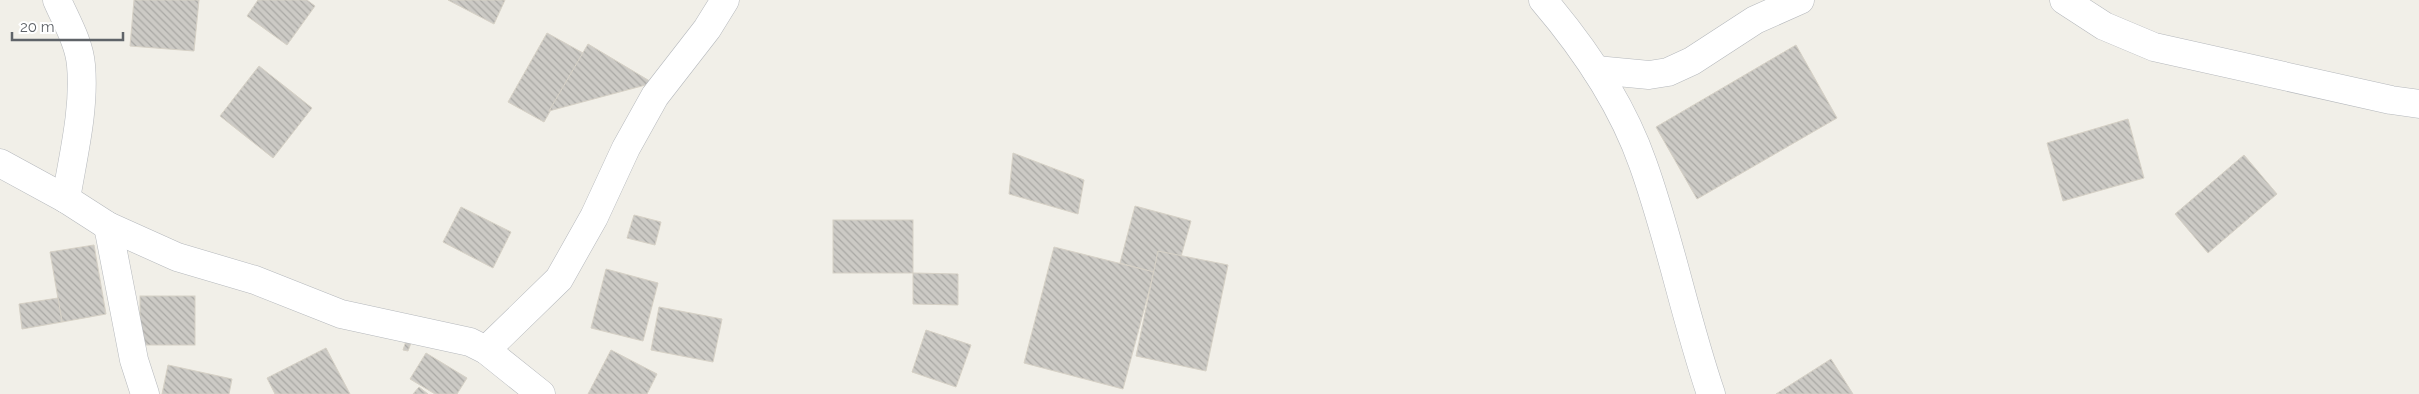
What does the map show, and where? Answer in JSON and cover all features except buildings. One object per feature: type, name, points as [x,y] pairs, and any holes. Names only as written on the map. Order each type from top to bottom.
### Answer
[{"type":"street","points":[[57,0],[75,40],[81,64],[80,108],[66,199]]},
{"type":"street","points":[[486,350],[559,279],[594,217],[626,148],[655,96],[707,29],[725,0]]},
{"type":"street","points":[[1542,0],[1596,70],[1614,101],[1643,163],[1711,394]]},
{"type":"street","points":[[1596,70],[1650,75],[1668,72],[1692,60],[1754,20],[1800,0]]},
{"type":"street","points":[[2064,0],[2104,26],[2154,48],[2391,100],[2419,104]]},
{"type":"street","points":[[0,163],[66,199],[108,226],[177,257],[254,280],[341,314],[470,342],[486,350],[541,394]]},
{"type":"street","points":[[108,226],[134,360],[145,394]]}]
